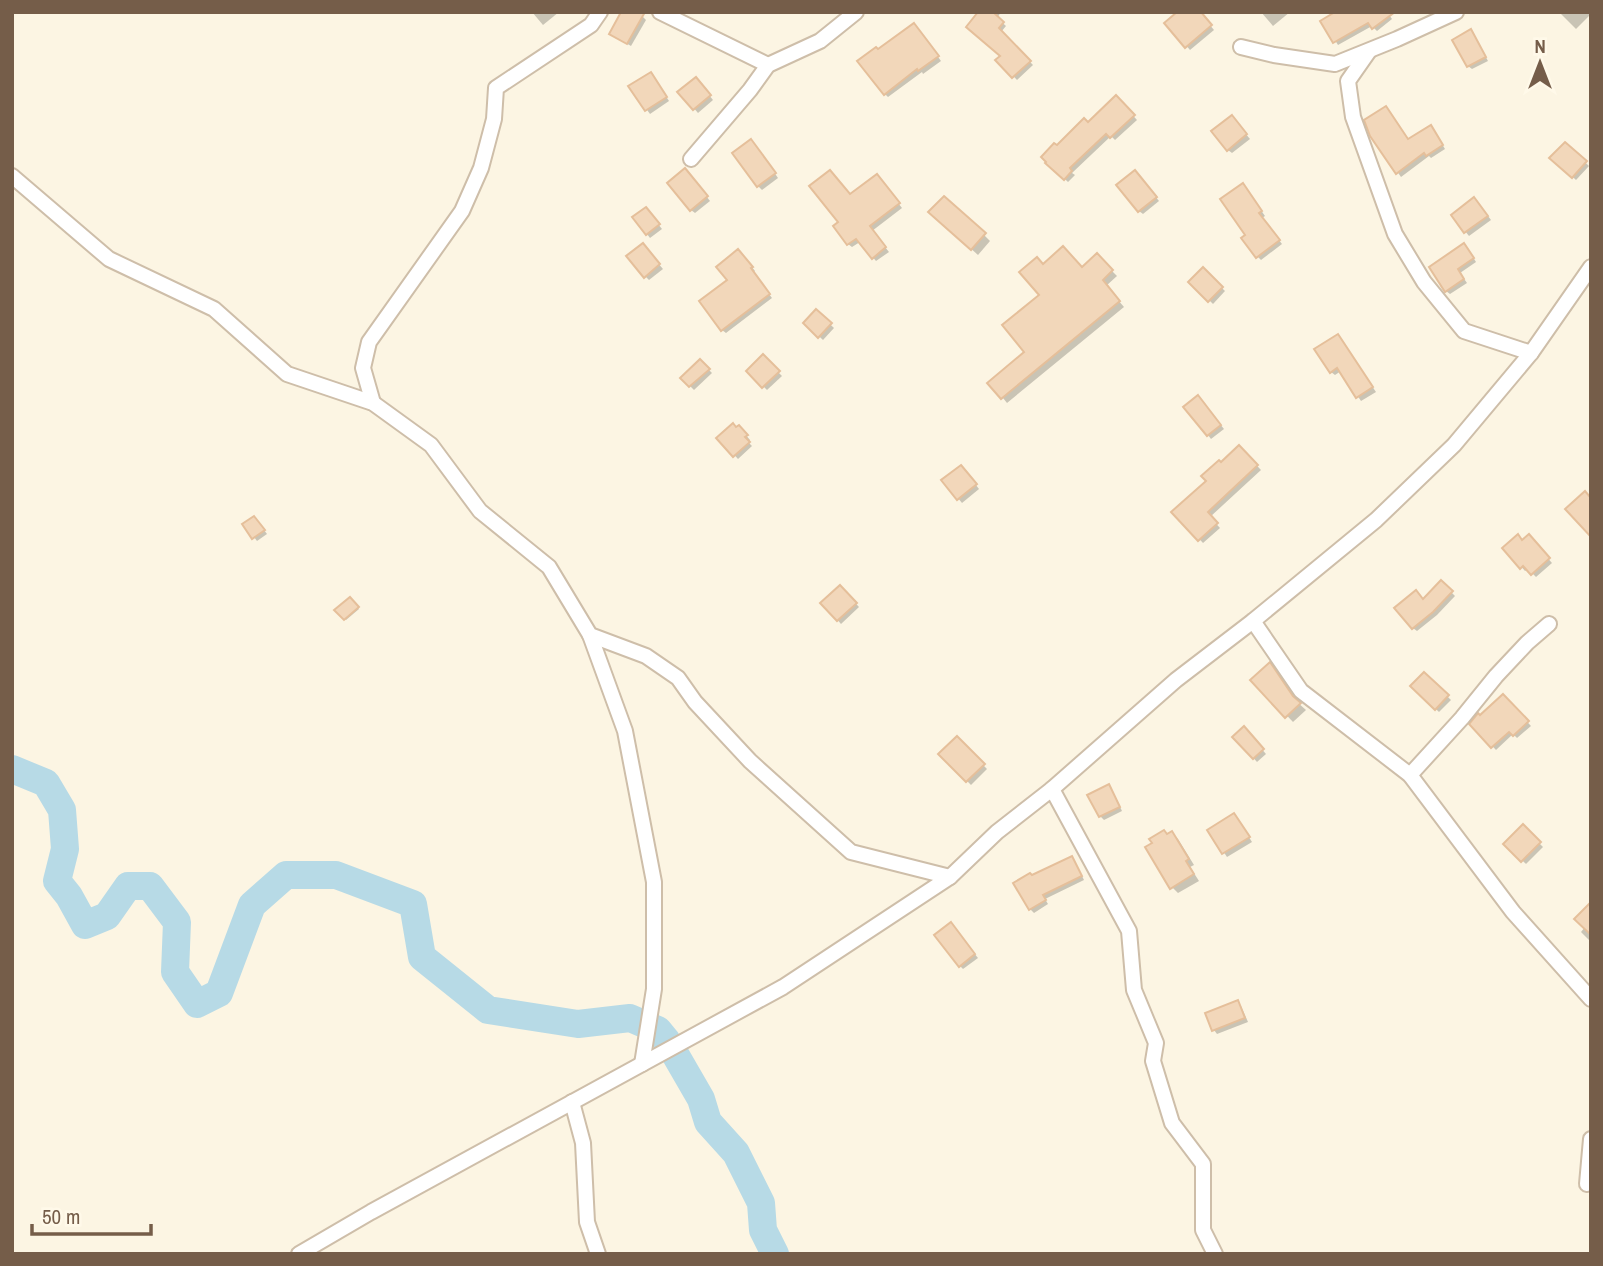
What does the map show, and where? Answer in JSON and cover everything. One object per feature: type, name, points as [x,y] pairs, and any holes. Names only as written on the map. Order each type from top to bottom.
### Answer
[{"type":"street","points":[[373,403],[363,368],[369,342],[461,211],[481,168],[494,120],[496,88],[591,24],[600,12]]},
{"type":"street","points":[[660,12],[768,65]]},
{"type":"street","points":[[691,159],[768,65],[820,41],[856,12]]},
{"type":"street","points":[[1241,47],[1335,64],[1456,12]]},
{"type":"street","points":[[1369,51],[1348,81],[1351,105],[1395,234],[1424,282],[1464,331],[1531,353]]},
{"type":"street","points":[[12,176],[109,259],[214,309],[287,374],[373,403],[431,445],[480,511],[549,566],[590,635],[625,731],[654,882],[654,989],[642,1064]]},
{"type":"street","points":[[299,1254],[370,1212],[783,987],[950,877],[997,832],[1052,789],[1176,680],[1376,520],[1454,446],[1531,353],[1591,267]]},
{"type":"street","points":[[1253,621],[1301,691],[1410,775],[1513,912],[1591,999]]},
{"type":"street","points":[[1410,775],[1496,676],[1549,624]]},
{"type":"street","points":[[590,635],[646,656],[678,678],[695,702],[750,761],[851,852],[950,877]]},
{"type":"street","points":[[1052,789],[1129,931],[1134,990],[1156,1043],[1153,1061],[1172,1123],[1203,1164],[1203,1230],[1215,1254]]},
{"type":"street","points":[[572,1102],[583,1143],[587,1222],[598,1254]]},
{"type":"street","points":[[1587,1184],[1591,1139]]},
{"type":"building","points":[[621,12],[645,12],[627,44],[609,34]]},
{"type":"building","points":[[978,12],[993,12],[1004,22],[999,28],[1031,61],[1012,78],[995,60],[1000,56],[966,27]]},
{"type":"building","points":[[1177,12],[1201,12],[1212,25],[1185,48],[1164,23]]},
{"type":"building","points":[[1335,12],[1395,12],[1372,29],[1368,23],[1333,43],[1320,21]]},
{"type":"building","points":[[914,23],[939,56],[918,71],[917,69],[884,95],[857,61]]},
{"type":"building","points":[[1471,29],[1486,57],[1467,67],[1452,40]]},
{"type":"building","points":[[651,72],[667,97],[645,111],[628,86]]},
{"type":"building","points":[[696,77],[711,95],[693,110],[677,92]]},
{"type":"building","points":[[1116,95],[1135,115],[1110,138],[1106,134],[1070,168],[1072,171],[1064,180],[1041,157],[1084,118],[1088,122]]},
{"type":"building","points":[[1386,106],[1408,139],[1431,125],[1443,145],[1426,156],[1424,153],[1396,174],[1370,136],[1364,120]]},
{"type":"building","points":[[1232,115],[1247,134],[1227,151],[1211,131]]},
{"type":"building","points":[[751,139],[776,173],[757,187],[732,153]]},
{"type":"building","points":[[1565,142],[1587,161],[1572,178],[1549,158]]},
{"type":"building","points":[[685,168],[708,196],[690,211],[667,183]]},
{"type":"building","points":[[830,170],[850,194],[877,174],[900,203],[870,226],[886,247],[872,259],[856,239],[847,245],[833,226],[838,222],[809,186]]},
{"type":"building","points":[[1135,170],[1157,197],[1138,212],[1116,185]]},
{"type":"building","points":[[1243,183],[1262,211],[1259,213],[1280,240],[1256,258],[1241,238],[1245,235],[1220,199]]},
{"type":"building","points":[[944,196],[986,233],[971,250],[928,212]]},
{"type":"building","points":[[1474,197],[1488,216],[1464,233],[1451,215]]},
{"type":"building","points":[[646,207],[660,224],[646,235],[632,217]]},
{"type":"building","points":[[643,243],[660,264],[644,278],[626,256]]},
{"type":"building","points":[[1464,243],[1474,258],[1458,269],[1464,279],[1445,292],[1429,267]]},
{"type":"building","points":[[1063,246],[1082,267],[1097,253],[1113,270],[1103,280],[1120,301],[1001,399],[987,383],[1024,352],[1002,325],[1039,295],[1019,272],[1037,257],[1043,264]]},
{"type":"building","points":[[738,249],[770,294],[721,331],[699,301],[727,280],[716,267]]},
{"type":"building","points":[[1203,267],[1223,287],[1208,302],[1188,282]]},
{"type":"building","points":[[816,309],[832,323],[818,338],[803,323]]},
{"type":"building","points":[[1338,334],[1373,387],[1356,398],[1337,368],[1330,373],[1314,349]]},
{"type":"building","points":[[763,354],[780,371],[762,388],[746,371]]},
{"type":"building","points":[[700,359],[710,369],[689,387],[680,378]]},
{"type":"building","points":[[1198,395],[1221,425],[1207,436],[1183,407]]},
{"type":"building","points":[[733,423],[736,427],[739,425],[748,435],[745,437],[750,442],[733,457],[716,438]]},
{"type":"building","points":[[1239,445],[1258,465],[1208,512],[1218,523],[1198,541],[1171,512],[1206,481],[1201,476]]},
{"type":"building","points":[[961,465],[977,484],[957,500],[941,480]]},
{"type":"building","points":[[1585,491],[1591,498],[1591,537],[1565,509]]},
{"type":"building","points":[[254,516],[265,530],[252,539],[242,524]]},
{"type":"building","points":[[1518,534],[1522,540],[1529,534],[1550,558],[1531,575],[1523,566],[1520,569],[1502,548]]},
{"type":"building","points":[[1441,580],[1453,591],[1412,629],[1394,608],[1416,590],[1423,599]]},
{"type":"building","points":[[840,585],[857,603],[837,621],[820,603]]},
{"type":"building","points":[[350,597],[359,607],[344,620],[334,610]]},
{"type":"building","points":[[1270,662],[1293,696],[1301,703],[1285,718],[1250,680]]},
{"type":"building","points":[[1424,672],[1449,695],[1435,710],[1410,686]]},
{"type":"building","points":[[1503,694],[1529,721],[1513,736],[1509,732],[1491,748],[1469,724],[1478,713],[1480,715]]},
{"type":"building","points":[[1244,726],[1264,749],[1253,759],[1232,737]]},
{"type":"building","points":[[957,736],[985,764],[966,782],[938,754]]},
{"type":"building","points":[[1109,784],[1120,807],[1099,817],[1087,795]]},
{"type":"building","points":[[1234,813],[1250,837],[1222,854],[1207,830]]},
{"type":"building","points":[[1523,824],[1541,842],[1521,862],[1503,844]]},
{"type":"building","points":[[1164,830],[1167,834],[1172,831],[1189,859],[1186,861],[1194,874],[1170,889],[1145,847],[1152,843],[1149,839]]},
{"type":"building","points":[[1072,856],[1082,876],[1043,895],[1046,900],[1029,910],[1013,883]]},
{"type":"building","points":[[1591,902],[1591,935],[1574,919]]},
{"type":"building","points":[[951,922],[975,954],[959,967],[934,935]]},
{"type":"building","points":[[1238,1000],[1245,1018],[1212,1031],[1205,1013]]},
{"type":"waterway","points":[[12,769],[46,783],[62,810],[65,849],[57,881],[85,925],[107,916],[128,886],[150,886],[177,922],[175,972],[197,1004],[219,993],[252,905],[286,875],[336,875],[413,904],[422,957],[488,1010],[578,1024],[630,1018],[658,1030],[667,1041]]},
{"type":"waterway","points":[[675,1054],[701,1099],[708,1122],[736,1153],[761,1203],[763,1230],[775,1254]]}]
